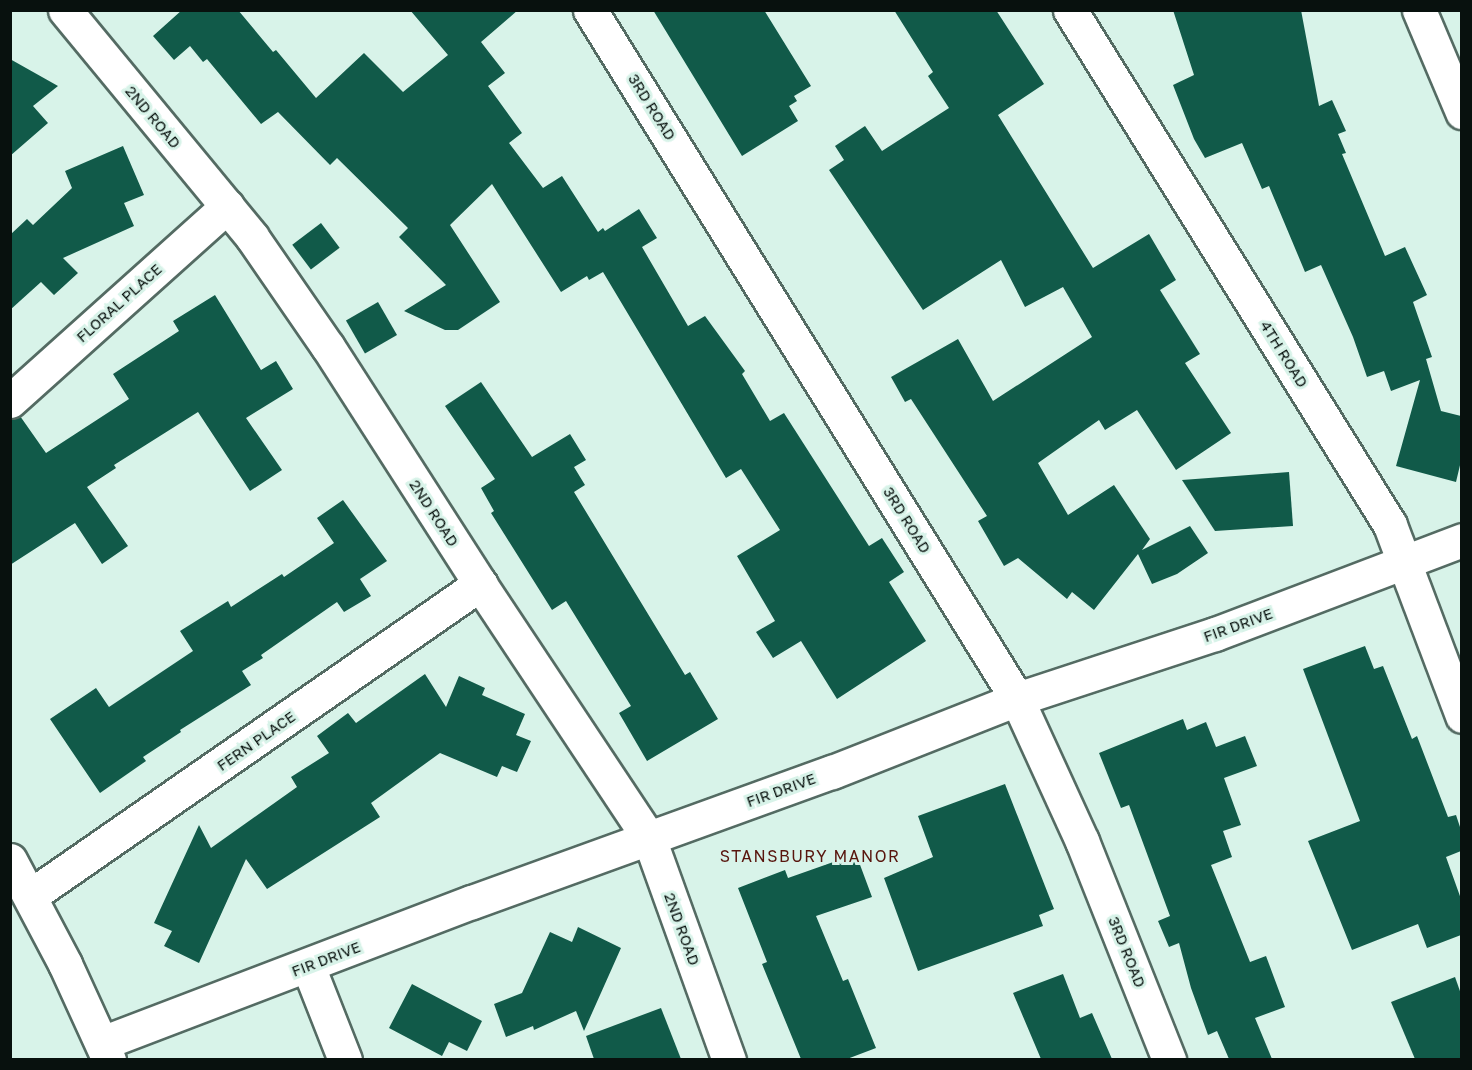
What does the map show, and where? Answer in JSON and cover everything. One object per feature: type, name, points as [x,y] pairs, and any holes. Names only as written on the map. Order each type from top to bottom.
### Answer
[{"type":"street","name":"2ND ROAD","points":[[64,10],[227,206],[328,347],[480,584],[649,838],[729,1059]]},
{"type":"street","name":"3RD ROAD","points":[[590,10],[1017,699],[1082,841],[1169,1059]]},
{"type":"street","name":"4TH ROAD","points":[[1070,10],[1390,525],[1461,716]]},
{"type":"street","points":[[1419,10],[1461,112]]},
{"type":"street","name":"FLORAL PLACE","points":[[10,401],[227,206]]},
{"type":"street","name":"FIR DRIVE","points":[[106,1051],[308,966],[832,772],[1017,699],[1215,634],[1461,540]]},
{"type":"street","name":"FERN PLACE","points":[[30,896],[480,584]]},
{"type":"street","points":[[10,860],[106,1051]]},
{"type":"street","points":[[308,966],[345,1059]]},
{"type":"building","points":[[182,10],[238,10],[273,52],[276,50],[316,98],[364,53],[403,92],[448,55],[410,10],[518,10],[481,42],[505,73],[488,86],[522,133],[509,143],[543,188],[562,176],[598,232],[603,228],[605,231],[639,209],[657,238],[642,247],[688,326],[705,316],[745,371],[742,374],[770,421],[784,413],[869,546],[882,538],[904,572],[889,582],[926,641],[837,699],[801,641],[773,658],[756,632],[775,621],[737,556],[780,530],[741,469],[726,478],[603,272],[589,280],[587,276],[561,292],[492,184],[450,225],[500,302],[458,330],[445,330],[404,311],[446,285],[399,237],[408,228],[337,158],[330,165],[278,112],[261,124],[207,59],[203,62],[190,46],[174,60],[153,36]]},
{"type":"building","points":[[653,10],[764,10],[811,86],[794,96],[797,101],[789,106],[798,121],[742,156]]},
{"type":"building","points":[[894,10],[996,10],[1044,84],[998,115],[1093,268],[1149,234],[1176,280],[1160,290],[1200,354],[1185,363],[1231,433],[1176,470],[1137,410],[1105,430],[1099,420],[1038,463],[1068,515],[1114,485],[1150,539],[1142,550],[1190,526],[1208,553],[1177,574],[1152,584],[1138,554],[1094,610],[1072,592],[1067,599],[1018,558],[1004,566],[978,521],[987,516],[911,399],[905,402],[891,377],[958,339],[993,401],[1092,337],[1063,287],[1025,307],[1001,260],[923,310],[829,170],[844,160],[835,146],[865,126],[882,151],[949,108],[928,76],[933,72]]},
{"type":"building","points":[[1173,10],[1301,10],[1319,106],[1332,100],[1346,131],[1338,134],[1346,153],[1342,154],[1385,256],[1405,247],[1427,295],[1413,302],[1432,357],[1426,359],[1441,411],[1461,416],[1461,461],[1456,482],[1396,466],[1420,380],[1391,391],[1384,371],[1367,377],[1353,337],[1321,265],[1305,272],[1269,186],[1262,189],[1242,143],[1205,158],[1194,139],[1173,85],[1194,75]]},
{"type":"building","points":[[10,59],[58,86],[33,106],[48,123],[10,156]]},
{"type":"building","points":[[123,146],[144,195],[124,203],[134,226],[63,258],[78,273],[54,295],[41,282],[10,310],[10,235],[27,219],[33,225],[72,188],[65,171]]},
{"type":"building","points":[[321,223],[340,248],[311,269],[292,245]]},
{"type":"building","points":[[215,295],[261,370],[276,361],[293,389],[246,418],[282,470],[250,491],[198,412],[114,465],[116,468],[87,487],[128,546],[102,564],[75,523],[10,565],[10,419],[20,416],[46,453],[129,399],[113,374],[179,331],[173,321]]},
{"type":"building","points":[[378,302],[397,335],[365,353],[346,320]]},
{"type":"building","points":[[481,382],[532,457],[570,434],[586,460],[574,467],[585,485],[574,492],[685,675],[690,672],[718,719],[647,761],[619,713],[631,706],[566,601],[552,610],[491,513],[494,511],[481,488],[495,479],[445,406]]},
{"type":"building","points":[[1289,472],[1293,526],[1215,531],[1182,480]]},
{"type":"building","points":[[343,500],[387,561],[360,579],[371,596],[344,612],[337,602],[261,655],[263,658],[242,671],[251,685],[180,730],[181,732],[143,757],[146,761],[100,793],[50,719],[96,688],[109,707],[193,651],[180,631],[228,601],[231,607],[282,574],[284,577],[334,543],[317,518]]},
{"type":"building","points":[[1365,646],[1374,669],[1383,666],[1412,739],[1417,736],[1448,817],[1456,815],[1461,830],[1461,851],[1446,857],[1461,899],[1461,935],[1427,948],[1418,924],[1352,950],[1308,841],[1360,821],[1303,669]]},
{"type":"building","points":[[425,674],[446,707],[459,676],[485,688],[482,695],[525,714],[516,735],[531,741],[517,772],[502,766],[497,777],[440,753],[371,803],[380,817],[267,889],[246,859],[199,963],[164,946],[172,931],[154,923],[199,825],[211,848],[297,787],[291,777],[329,753],[317,736],[348,713],[356,723]]},
{"type":"building","points":[[1183,719],[1187,730],[1206,722],[1216,747],[1245,736],[1257,766],[1224,778],[1241,825],[1223,831],[1232,857],[1211,865],[1250,962],[1266,956],[1285,1007],[1255,1018],[1272,1059],[1229,1059],[1217,1031],[1208,1035],[1191,988],[1179,943],[1169,947],[1158,921],[1170,916],[1129,805],[1121,808],[1099,753]]},
{"type":"building","points":[[1005,784],[1054,909],[1039,915],[1043,926],[918,971],[884,878],[933,857],[918,816]]},
{"type":"building","points":[[856,854],[872,897],[816,916],[843,981],[848,979],[876,1048],[847,1059],[801,1059],[762,964],[767,962],[738,888],[785,870],[788,878]]},
{"type":"building","points":[[578,927],[621,948],[584,1031],[576,1011],[534,1030],[533,1026],[506,1037],[494,1004],[522,993],[550,932],[572,942]]},
{"type":"building","points":[[1063,974],[1080,1018],[1092,1013],[1112,1059],[1041,1059],[1013,993]]},
{"type":"building","points":[[1455,977],[1461,994],[1461,1059],[1415,1059],[1391,1002]]},
{"type":"building","points":[[412,984],[482,1021],[467,1051],[449,1042],[442,1056],[389,1028]]},
{"type":"building","points":[[661,1008],[681,1059],[594,1059],[586,1036]]},
{"type":"district","name":"STANSBURY MANOR","points":[[810,856]]}]
